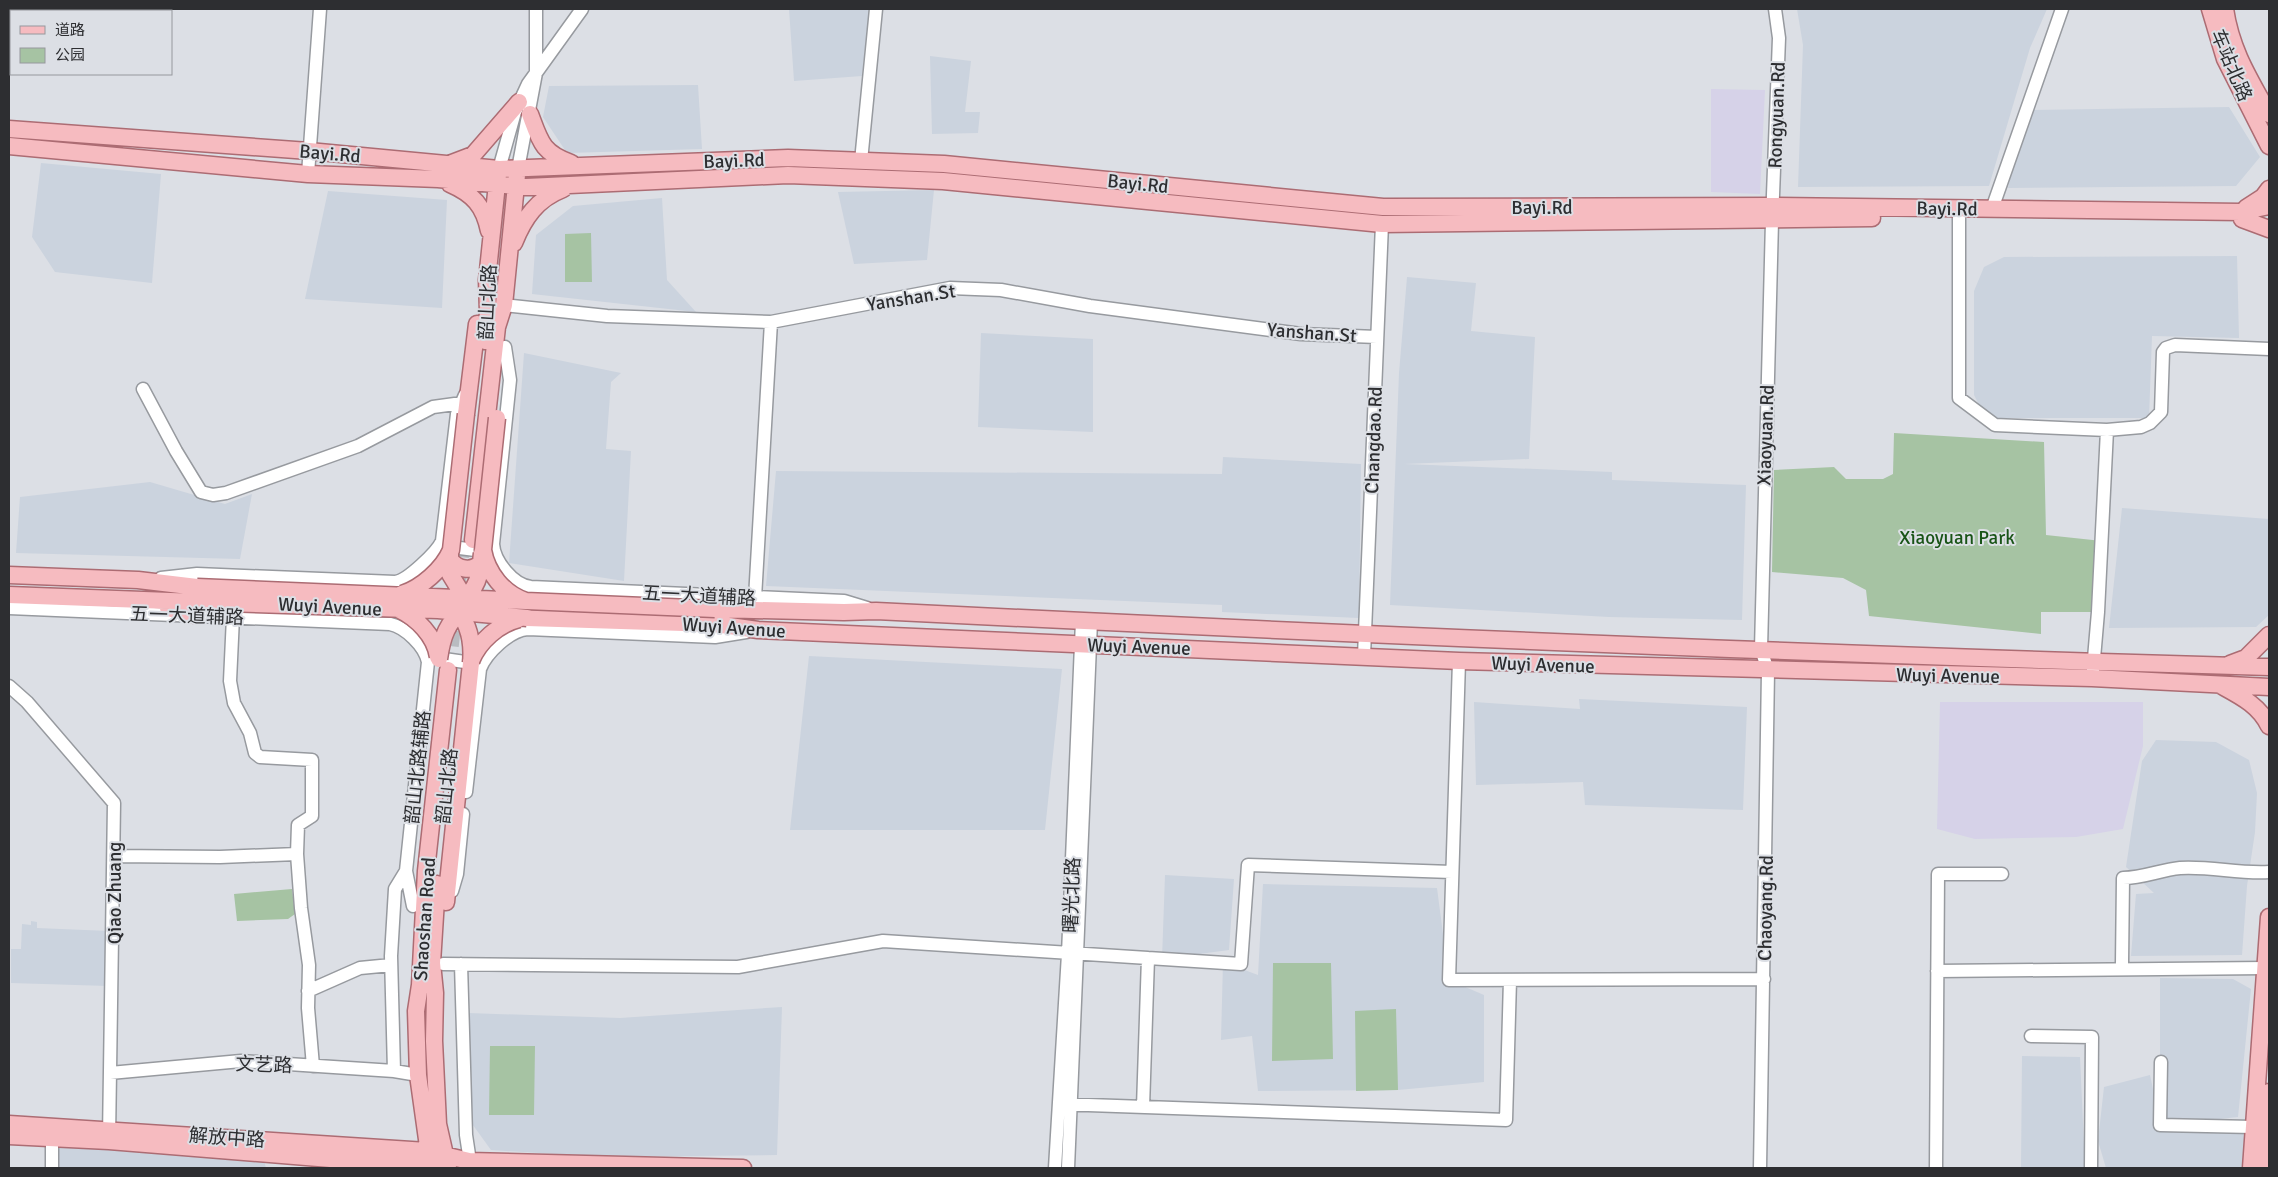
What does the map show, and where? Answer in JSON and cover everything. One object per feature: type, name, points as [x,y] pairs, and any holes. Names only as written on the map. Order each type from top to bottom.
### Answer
[{"type":"main road","name":"车站北路","points":[[2210,9],[2225,59],[2269,146]]},
{"type":"main road","name":"车站北路","points":[[2225,9],[2236,55],[2269,114]]},
{"type":"main road","points":[[448,164],[473,155],[525,108],[541,143],[547,150],[554,157],[576,165]]},
{"type":"main road","name":"Bayi.Rd","points":[[9,129],[309,151],[448,164],[498,177],[516,186],[788,175],[943,181],[1382,224],[1992,209],[2242,215],[2269,206]]},
{"type":"main road","name":"Bayi.Rd","points":[[9,146],[308,174],[438,179],[498,177],[518,169],[576,165],[788,158],[944,164],[1383,207],[1772,214],[2269,215]]},
{"type":"main road","name":"韶山北路","points":[[479,549],[497,328],[504,305],[518,169]]},
{"type":"main road","name":"韶山北路","points":[[479,549],[488,313],[486,280],[498,177]]},
{"type":"main road","points":[[438,179],[474,197],[485,218],[491,240]]},
{"type":"main road","points":[[508,259],[530,212],[546,197],[575,185]]},
{"type":"main road","points":[[2269,189],[2263,197],[2242,215],[2269,230]]},
{"type":"main road","points":[[416,1011],[410,983],[414,906],[411,871],[455,661],[467,627],[457,604],[447,552],[464,408],[469,385],[478,311],[486,280]]},
{"type":"main road","points":[[447,552],[456,566],[467,569],[476,568],[497,418],[507,329],[504,305]]},
{"type":"main road","points":[[435,993],[443,964],[455,661],[447,627],[457,604],[478,584],[479,549]]},
{"type":"main road","points":[[455,661],[477,650],[501,626],[526,617],[514,596],[502,586],[489,569],[479,549]]},
{"type":"main road","points":[[447,552],[440,567],[399,603],[428,634],[435,645],[455,661]]},
{"type":"main road","name":"Wuyi Avenue","points":[[9,576],[138,580],[196,601]]},
{"type":"main road","name":"Wuyi Avenue","points":[[9,595],[139,601],[457,604],[526,617]]},
{"type":"main road","name":"Wuyi Avenue","points":[[457,604],[488,616],[526,617],[715,610],[757,604],[844,612],[876,611],[1365,634],[1768,649],[2093,670],[2216,683],[2269,686]]},
{"type":"main road","name":"Wuyi Avenue","points":[[715,610],[758,630],[1459,661],[1772,671],[2093,670],[2225,666],[2269,667]]},
{"type":"main road","points":[[2225,666],[2246,658],[2269,635]]},
{"type":"main road","name":"韶山北路","points":[[435,993],[432,963],[437,872],[455,661]]},
{"type":"main road","name":"Shaoshan Road","points":[[437,1163],[418,1076],[416,1011],[420,985],[426,871],[455,661]]},
{"type":"main road","points":[[2216,683],[2252,704],[2264,715],[2269,726]]},
{"type":"main road","points":[[2251,1168],[2269,917]]},
{"type":"main road","name":"Shaoshan Road","points":[[435,993],[434,1041],[438,1124],[437,1163]]},
{"type":"main road","points":[[2265,1168],[2269,1092]]},
{"type":"main road","name":"解放中路","points":[[9,1124],[110,1135],[470,1165],[743,1168]]},
{"type":"main road","name":"解放中路","points":[[9,1136],[52,1139],[110,1135]]},
{"type":"street","points":[[308,174],[320,9]]},
{"type":"street","points":[[536,9],[536,73]]},
{"type":"street","name":"韶山北路","points":[[498,177],[525,108],[536,73],[582,9]]},
{"type":"street","points":[[861,161],[876,9]]},
{"type":"street","name":"Rongyuan.Rd","points":[[1772,214],[1780,38],[1775,9]]},
{"type":"street","points":[[1992,209],[2062,9]]},
{"type":"street","name":"韶山北路","points":[[518,169],[525,108]]},
{"type":"street","name":"Xiaoyuan.Rd","points":[[1768,649],[1772,214]]},
{"type":"street","points":[[1959,215],[1959,398],[1996,425],[2107,430],[2141,427],[2156,418],[2161,412],[2163,352],[2166,348],[2175,345],[2269,349]]},
{"type":"street","name":"Changdao.Rd","points":[[1364,656],[1382,224]]},
{"type":"street","name":"Yanshan.St","points":[[504,305],[607,316],[771,322],[950,288],[1001,290],[1090,306],[1301,334],[1377,337]]},
{"type":"street","points":[[757,604],[771,322]]},
{"type":"street","points":[[505,347],[510,380],[493,538],[479,549],[521,585],[526,617]]},
{"type":"street","points":[[144,388],[176,451],[201,492],[213,495],[226,493],[358,446],[433,408],[464,408]]},
{"type":"street","points":[[2093,670],[2098,612],[2107,430]]},
{"type":"street","name":"五一大道辅路","points":[[138,580],[197,574],[399,603]]},
{"type":"street","name":"五一大道辅路","points":[[521,585],[715,610]]},
{"type":"street","name":"五一大道辅路","points":[[9,608],[196,601],[233,616],[399,603]]},
{"type":"street","points":[[233,616],[230,681],[234,703],[250,733],[254,753],[260,757],[312,760],[312,816],[298,825],[297,854],[301,908],[309,965],[308,991],[314,1066]]},
{"type":"street","name":"五一大道辅路","points":[[526,617],[715,637],[758,630]]},
{"type":"street","name":"曙光北路","points":[[1068,1168],[1065,1104],[1087,621]]},
{"type":"street","name":"Chaoyang.Rd","points":[[1766,1168],[1772,671],[1768,649]]},
{"type":"street","points":[[446,910],[457,874],[479,674],[455,661]]},
{"type":"street","points":[[1459,661],[1449,980],[1764,979]]},
{"type":"street","name":"Chaoyang.Rd","points":[[1760,1168],[1772,671]]},
{"type":"street","name":"Qiao Zhuang","points":[[9,686],[27,702],[114,803],[110,1135]]},
{"type":"street","points":[[114,856],[220,858],[297,854]]},
{"type":"street","points":[[443,964],[738,967],[883,941],[1241,964],[1248,865],[1452,872]]},
{"type":"street","points":[[2122,963],[2123,878],[2139,878],[2179,868],[2209,868],[2251,873],[2269,872]]},
{"type":"street","points":[[394,1072],[391,965],[395,890],[411,871]]},
{"type":"street","points":[[1936,1168],[1938,874],[2002,874]]},
{"type":"street","points":[[1143,1107],[1148,958]]},
{"type":"street","points":[[460,964],[470,1165]]},
{"type":"street","points":[[308,991],[360,968],[391,965]]},
{"type":"street","points":[[1937,971],[2266,968]]},
{"type":"street","points":[[1065,1104],[1506,1120],[1510,980]]},
{"type":"street","points":[[2031,1036],[2092,1037],[2091,1168]]},
{"type":"street","name":"文艺路","points":[[110,1073],[241,1061],[394,1072],[418,1076]]},
{"type":"street","points":[[2161,1062],[2160,1125],[2253,1127]]},
{"type":"street","name":"曙光北路","points":[[1055,1168],[1065,1104]]},
{"type":"street","points":[[52,1139],[52,1168]]},
{"type":"shaded area","points":[[789,9],[869,9],[862,76],[794,81]]},
{"type":"shaded area","points":[[1797,9],[2047,9],[2030,48],[1989,186],[1798,187],[1803,45]]},
{"type":"shaded area","points":[[930,56],[971,61],[965,112],[980,112],[978,133],[932,134]]},
{"type":"shaded area","points":[[698,85],[702,149],[567,153],[543,117],[549,86]]},
{"type":"shaded area","points":[[1711,89],[1765,90],[1760,194],[1711,192]]},
{"type":"shaded area","points":[[2229,107],[2260,157],[2236,186],[2008,188],[2026,110]]},
{"type":"shaded area","points":[[41,163],[161,174],[152,283],[55,272],[32,237]]},
{"type":"shaded area","points":[[934,190],[927,260],[854,264],[838,192]]},
{"type":"shaded area","points":[[328,191],[447,200],[442,308],[305,299]]},
{"type":"shaded area","points":[[662,198],[667,280],[696,312],[532,294],[536,235],[573,206]]},
{"type":"shaded area","points":[[2237,256],[2239,338],[2152,336],[2149,418],[1996,418],[1982,411],[1974,395],[1974,291],[1984,267],[2004,257]]},
{"type":"shaded area","points":[[1407,277],[1476,283],[1471,331],[1535,337],[1529,459],[1404,464],[1612,472],[1612,480],[1746,485],[1742,620],[1609,617],[1390,605],[1399,373]]},
{"type":"shaded area","points":[[981,333],[1093,339],[1093,432],[978,427]]},
{"type":"shaded area","points":[[524,353],[621,373],[611,382],[606,449],[631,451],[624,581],[509,563]]},
{"type":"shaded area","points":[[1223,457],[1361,464],[1359,618],[1222,612],[1222,605],[766,586],[776,471],[1222,474]]},
{"type":"shaded area","points":[[150,482],[225,504],[252,494],[240,559],[16,553],[20,497]]},
{"type":"shaded area","points":[[2122,508],[2269,519],[2269,615],[2256,627],[2109,628]]},
{"type":"shaded area","points":[[809,656],[1062,669],[1045,830],[790,830]]},
{"type":"shaded area","points":[[1579,699],[1747,707],[1743,810],[1585,805],[1583,782],[1476,785],[1474,702],[1580,709]]},
{"type":"shaded area","points":[[1940,702],[2143,702],[2143,746],[2123,829],[2076,837],[1975,839],[1937,829]]},
{"type":"shaded area","points":[[2156,740],[2216,742],[2249,760],[2257,793],[2255,832],[2247,886],[2242,955],[2131,956],[2136,894],[2154,893],[2126,867],[2142,761]]},
{"type":"shaded area","points":[[1165,875],[1234,879],[1229,950],[1162,959]]},
{"type":"shaded area","points":[[1263,884],[1437,888],[1449,980],[1484,995],[1484,1082],[1398,1090],[1258,1091],[1252,1036],[1221,1040],[1223,962],[1258,975]]},
{"type":"shaded area","points":[[31,921],[37,922],[37,928],[109,931],[108,986],[11,983],[11,949],[21,949],[22,924],[31,925]]},
{"type":"shaded area","points":[[2160,978],[2233,979],[2251,989],[2238,1117],[2164,1125],[2251,1135],[2241,1168],[2106,1168],[2098,1141],[2104,1087],[2150,1075],[2160,1122]]},
{"type":"shaded area","points":[[782,1007],[777,1155],[601,1157],[491,1150],[470,1121],[468,1013],[620,1018]]},
{"type":"shaded area","points":[[2022,1056],[2080,1057],[2085,1168],[2021,1168]]},
{"type":"shaded area","points":[[57,1144],[262,1154],[266,1168],[57,1168]]},
{"type":"green space","points":[[591,233],[592,282],[565,282],[565,234]]},
{"type":"green space","name":"Xiaoyuan Park","points":[[1894,433],[2044,442],[2046,535],[2102,541],[2098,612],[2041,612],[2041,634],[1869,616],[1866,590],[1843,578],[1772,572],[1774,470],[1834,467],[1846,479],[1883,479],[1893,474]]},
{"type":"green space","points":[[292,889],[295,914],[288,919],[237,921],[234,894]]},
{"type":"green space","points":[[1273,963],[1331,963],[1333,1059],[1272,1061]]},
{"type":"green space","points":[[1396,1009],[1398,1090],[1356,1091],[1355,1011]]},
{"type":"green space","points":[[490,1046],[535,1046],[534,1115],[489,1115]]},
{"type":"tunnel","points":[[458,581],[463,539]]},
{"type":"tunnel","points":[[448,670],[454,618]]}]
